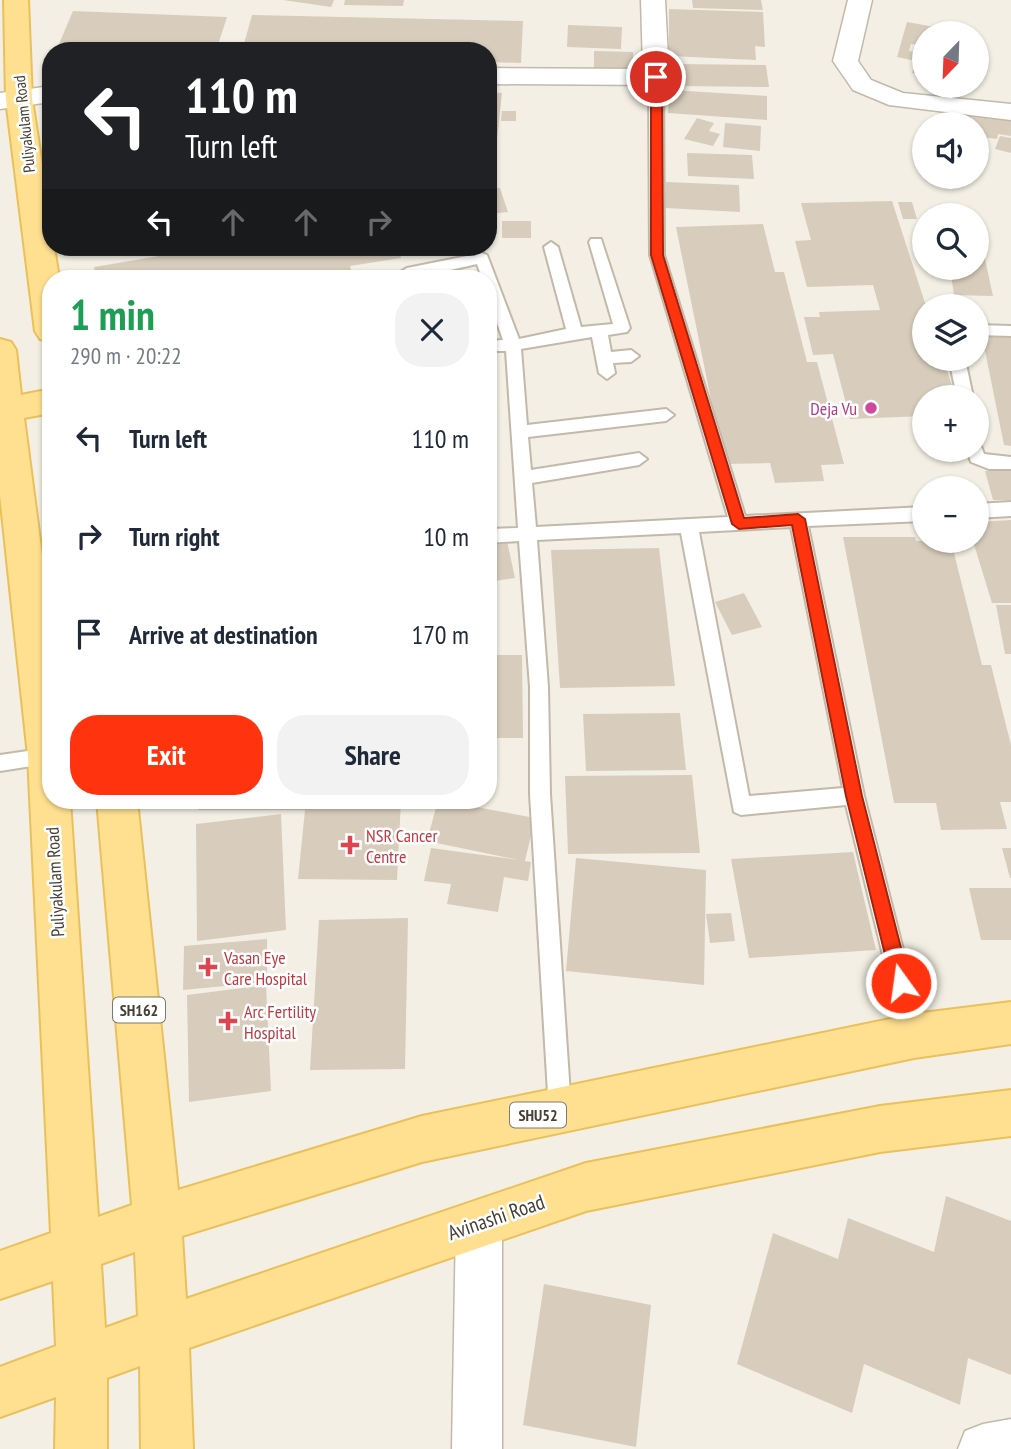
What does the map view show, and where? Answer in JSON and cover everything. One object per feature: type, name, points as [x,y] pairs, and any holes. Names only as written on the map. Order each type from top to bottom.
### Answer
[{"type":"main road","name":"Puliyakulam Road","points":[[16,0],[10,100],[42,280]]},
{"type":"main road","name":"Puliyakulam Road","points":[[0,350],[42,704]]},
{"type":"main road","points":[[8,409],[42,403]]},
{"type":"main road","name":"Puliyakulam Road","points":[[51,809],[82,1362],[81,1449]]},
{"type":"main road","name":"SH162","points":[[118,809],[158,1220],[166,1331],[167,1449]]},
{"type":"main road","name":"SHU52","points":[[0,1275],[158,1220],[422,1139],[914,1036],[1011,1023]]},
{"type":"main road","name":"Avinashi Road","points":[[0,1392],[166,1331],[586,1186],[880,1129],[1011,1114]]},
{"type":"street","points":[[497,76],[656,77],[653,0]]},
{"type":"street","points":[[860,0],[845,61],[862,85],[898,100],[1011,113]]},
{"type":"street","points":[[10,100],[42,95]]},
{"type":"street","points":[[477,1449],[479,1223]]},
{"type":"street","points":[[983,1449],[1011,1444]]},
{"type":"lane","points":[[656,77],[657,255],[739,524]]},
{"type":"lane","points":[[497,346],[622,328],[596,242]]},
{"type":"lane","points":[[551,247],[575,333]]},
{"type":"lane","points":[[422,270],[482,258],[486,270]]},
{"type":"lane","points":[[497,300],[513,345],[539,687],[540,794],[560,1110]]},
{"type":"lane","points":[[989,330],[1011,331]]},
{"type":"lane","points":[[599,331],[605,365],[631,356]]},
{"type":"lane","points":[[519,432],[666,415]]},
{"type":"lane","points":[[522,478],[639,459]]},
{"type":"lane","points":[[987,462],[1011,463]]},
{"type":"lane","points":[[989,510],[1011,509]]},
{"type":"lane","points":[[497,536],[912,514]]},
{"type":"lane","points":[[798,519],[854,796],[914,1036]]},
{"type":"lane","points":[[690,527],[741,806],[854,796]]},
{"type":"lane","points":[[0,763],[42,757]]},
{"type":"building","points":[[283,0],[334,0],[331,7]]},
{"type":"building","points":[[345,0],[404,0],[403,6],[344,5]]},
{"type":"building","points":[[692,0],[761,0],[763,10],[693,8]]},
{"type":"building","points":[[669,9],[763,12],[765,47],[755,46],[756,60],[669,56]]},
{"type":"building","points":[[73,11],[227,17],[219,42],[60,42]]},
{"type":"building","points":[[252,15],[523,21],[521,63],[497,62],[497,42],[244,42]]},
{"type":"building","points":[[907,22],[912,23],[912,44],[909,51],[912,51],[912,60],[897,57]]},
{"type":"building","points":[[568,25],[622,27],[621,49],[567,47]]},
{"type":"building","points":[[594,51],[633,52],[633,70],[594,69]]},
{"type":"building","points":[[676,64],[766,65],[769,87],[678,86]]},
{"type":"building","points":[[670,90],[767,96],[767,120],[668,113]]},
{"type":"building","points":[[497,93],[502,93],[497,139]]},
{"type":"building","points":[[502,111],[516,111],[516,121],[501,121]]},
{"type":"building","points":[[989,115],[1011,119],[1011,136],[998,134],[997,139],[989,138]]},
{"type":"building","points":[[697,118],[714,123],[709,131],[720,134],[713,146],[684,139]]},
{"type":"building","points":[[725,123],[761,126],[760,151],[723,147]]},
{"type":"building","points":[[1000,136],[1011,138],[1011,153],[995,149]]},
{"type":"building","points":[[687,153],[752,155],[754,179],[688,176]]},
{"type":"building","points":[[666,182],[739,185],[740,212],[665,208]]},
{"type":"building","points":[[497,188],[500,188],[508,212],[497,213]]},
{"type":"building","points":[[892,201],[912,263],[912,280],[918,280],[922,294],[912,294],[912,371],[947,371],[952,385],[912,385],[912,416],[850,419],[833,354],[813,355],[804,317],[820,317],[819,312],[880,310],[873,285],[807,287],[795,241],[811,240],[801,203]]},
{"type":"building","points":[[898,202],[912,202],[912,219],[903,219]]},
{"type":"building","points":[[502,221],[531,221],[531,238],[502,238]]},
{"type":"building","points":[[763,224],[775,272],[784,272],[807,362],[817,362],[844,464],[821,465],[824,481],[775,483],[770,463],[724,464],[676,227]]},
{"type":"building","points":[[159,256],[401,258],[350,266],[351,270],[95,270],[94,267]]},
{"type":"building","points":[[989,278],[993,296],[989,294],[954,294],[952,280],[989,280]]},
{"type":"building","points":[[989,336],[1011,338],[1011,446],[1004,445],[989,371]]},
{"type":"building","points":[[985,471],[1011,471],[1011,500],[993,500],[989,476]]},
{"type":"building","points":[[1011,520],[1011,603],[992,603],[977,553],[989,553],[989,521]]},
{"type":"building","points":[[843,537],[912,537],[912,553],[954,553],[982,665],[991,665],[1011,745],[1011,802],[1000,802],[1007,829],[941,830],[936,803],[894,803]]},
{"type":"building","points":[[507,541],[515,578],[497,581],[497,543]]},
{"type":"building","points":[[659,548],[675,686],[560,688],[551,550]]},
{"type":"building","points":[[744,593],[762,627],[732,635],[715,602]]},
{"type":"building","points":[[996,605],[1011,605],[1011,654],[1005,654]]},
{"type":"building","points":[[497,655],[522,655],[523,738],[497,738]]},
{"type":"building","points":[[680,713],[686,770],[586,771],[583,714]]},
{"type":"building","points":[[692,775],[700,853],[568,854],[565,776]]},
{"type":"building","name":"NSR Cancer Centre","points":[[401,809],[397,880],[298,879],[305,810],[198,810]]},
{"type":"building","points":[[436,809],[486,809],[535,818],[525,861],[531,862],[528,881],[504,877],[498,912],[447,904],[451,884],[424,881],[431,848],[519,860],[427,841]]},
{"type":"building","points":[[281,814],[286,930],[197,941],[196,824]]},
{"type":"building","points":[[1002,848],[1011,848],[1011,878],[1010,878]]},
{"type":"building","points":[[853,852],[876,950],[749,958],[731,859]]},
{"type":"building","points":[[576,858],[706,870],[704,985],[566,971]]},
{"type":"building","points":[[969,888],[1011,888],[1011,940],[981,940]]},
{"type":"building","points":[[731,913],[735,941],[710,943],[706,914]]},
{"type":"building","points":[[408,918],[405,1069],[310,1070],[319,920]]},
{"type":"building","points":[[267,939],[267,982],[183,990],[184,946]]},
{"type":"building","points":[[266,985],[271,1091],[189,1102],[187,995]]},
{"type":"building","points":[[946,1196],[1011,1221],[1011,1375],[968,1358],[960,1405],[864,1364],[852,1413],[737,1364],[773,1233],[838,1259],[848,1218],[934,1252]]},
{"type":"building","points":[[544,1284],[651,1305],[636,1447],[523,1425]]},
{"type":"place","name":"Deja Vu","points":[[871,408]]},
{"type":"place","name":"NSR Cancer Centre","points":[[350,845]]},
{"type":"place","name":"Vasan Eye Care Hospital","points":[[208,967]]},
{"type":"place","name":"Arc Fertility Hospital","points":[[228,1021]]},
{"type":"route","points":[[656,77],[657,255],[739,524],[798,519],[854,796],[901,983]]}]
